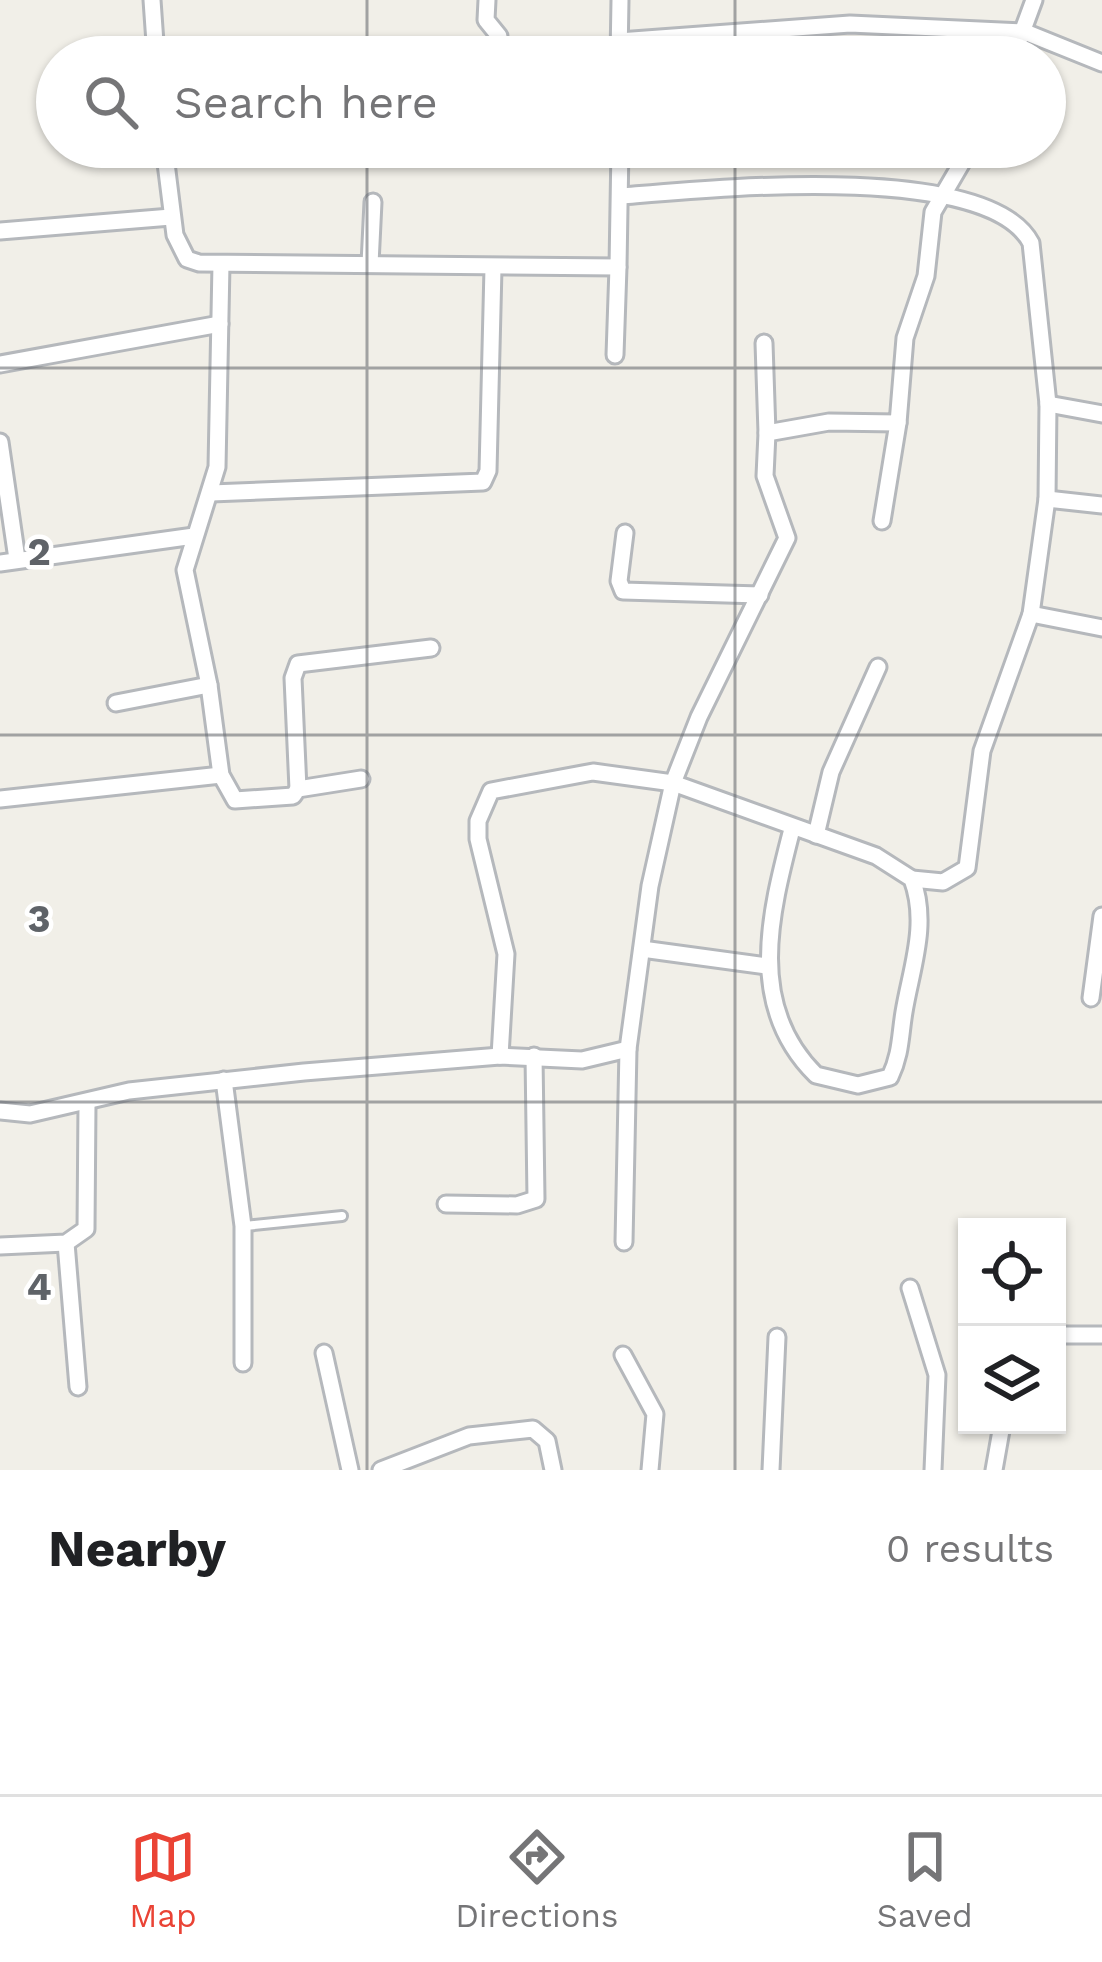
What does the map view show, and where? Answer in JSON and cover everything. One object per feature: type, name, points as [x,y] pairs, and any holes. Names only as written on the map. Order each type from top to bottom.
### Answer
[{"type":"street","points":[[130,0],[151,2],[154,36]]},
{"type":"street","points":[[487,0],[487,20],[500,36]]},
{"type":"street","points":[[619,36],[620,0]]},
{"type":"street","points":[[1023,36],[1034,0]]},
{"type":"street","points":[[739,36],[850,24],[1035,36]]},
{"type":"street","points":[[1066,49],[1102,63]]},
{"type":"street","points":[[166,168],[171,217],[187,259],[221,264],[618,267]]},
{"type":"street","points":[[615,355],[621,168]]},
{"type":"street","points":[[882,521],[898,423],[905,338],[926,276],[933,212],[959,168]]},
{"type":"street","points":[[500,1057],[506,954],[478,839],[478,821],[490,790],[592,772],[673,783],[876,856],[912,879],[943,882],[968,868],[982,751],[1031,614],[1047,499],[1048,404],[1031,243],[1016,224],[946,192],[761,185],[622,196]]},
{"type":"street","points":[[370,264],[373,202]]},
{"type":"street","points":[[0,231],[171,217]]},
{"type":"street","points":[[221,264],[220,447],[211,493],[185,570],[209,685],[221,775],[236,800],[293,796],[298,789],[293,678],[298,664],[431,648]]},
{"type":"street","points":[[211,493],[483,482],[488,471],[493,268]]},
{"type":"street","points":[[0,364],[220,324]]},
{"type":"street","points":[[624,1242],[628,1049],[673,783],[699,717],[787,538],[765,476],[764,343]]},
{"type":"street","points":[[1048,404],[1102,414]]},
{"type":"street","points":[[767,433],[829,422],[898,423]]},
{"type":"street","points":[[0,442],[9,561],[194,536]]},
{"type":"street","points":[[1047,499],[1102,505]]},
{"type":"street","points":[[625,533],[619,581],[623,592],[760,596]]},
{"type":"street","points":[[1031,614],[1102,628]]},
{"type":"street","points":[[816,835],[838,755],[878,667]]},
{"type":"street","points":[[116,703],[209,685]]},
{"type":"street","points":[[0,799],[221,775]]},
{"type":"street","points":[[298,789],[362,779]]},
{"type":"street","points":[[792,829],[775,894],[767,965],[778,1024],[803,1063],[834,1083],[883,1082],[899,1055],[918,960],[912,879]]},
{"type":"street","points":[[1091,998],[1102,916]]},
{"type":"street","points":[[642,949],[767,965]]},
{"type":"street","points":[[0,1111],[30,1114],[87,1104],[109,1094],[224,1080],[500,1057],[582,1060],[628,1049]]},
{"type":"street","points":[[446,1204],[517,1205],[536,1199],[534,1056]]},
{"type":"street","points":[[224,1080],[243,1226],[244,1363]]},
{"type":"street","points":[[0,1246],[65,1243],[86,1229],[87,1104]]},
{"type":"street","points":[[65,1243],[78,1387]]},
{"type":"street","points":[[910,1288],[937,1375],[933,1470]]},
{"type":"street","points":[[1066,1335],[1102,1335]]},
{"type":"street","points":[[771,1470],[777,1337]]},
{"type":"street","points":[[324,1353],[350,1470]]},
{"type":"street","points":[[623,1354],[655,1414],[650,1470]]},
{"type":"street","points":[[381,1470],[469,1436],[533,1430],[547,1441],[553,1470]]},
{"type":"street","points":[[994,1470],[1000,1434]]},
{"type":"lane","points":[[243,1226],[342,1216]]}]
